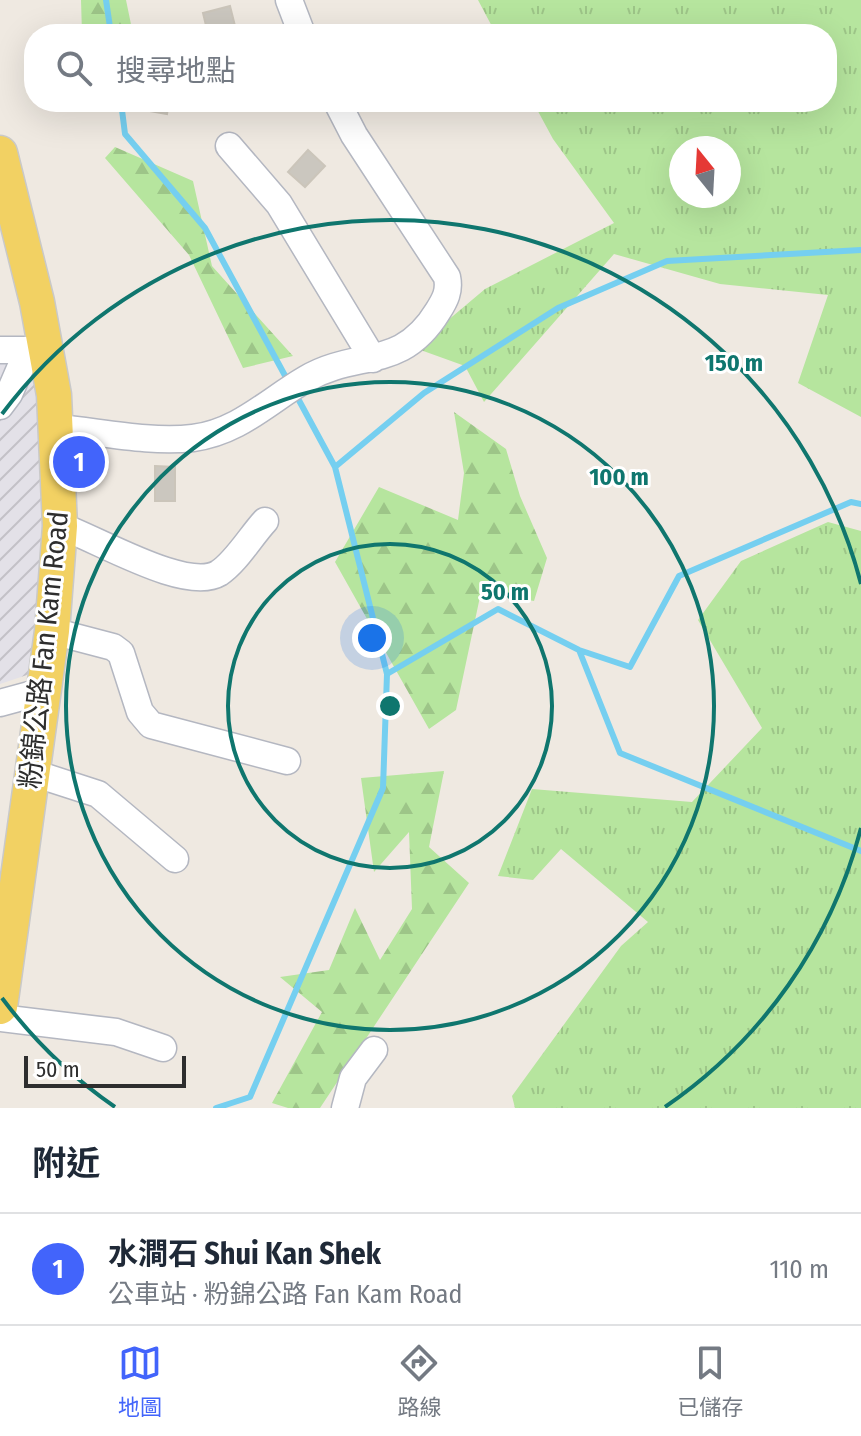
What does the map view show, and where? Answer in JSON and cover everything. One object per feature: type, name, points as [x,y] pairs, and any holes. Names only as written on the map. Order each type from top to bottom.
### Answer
[{"type":"main road","name":"粉錦公路 Fan Kam Road","points":[[0,153],[37,350],[58,428],[60,526],[52,631],[0,1007]]},
{"type":"street","points":[[289,0],[298,24]]},
{"type":"street","points":[[58,428],[193,438],[247,420],[307,378],[325,370],[373,359],[413,343],[426,330],[449,286],[444,271],[354,135],[342,112]]},
{"type":"street","points":[[229,146],[279,204],[373,359]]},
{"type":"street","points":[[0,350],[37,350]]},
{"type":"street","points":[[0,406],[37,350]]},
{"type":"street","points":[[60,526],[176,574],[202,578],[220,572],[265,521]]},
{"type":"street","points":[[52,631],[113,647],[121,653],[140,712],[151,725],[287,761]]},
{"type":"street","points":[[0,703],[44,691]]},
{"type":"street","points":[[33,773],[98,794],[175,859]]},
{"type":"street","points":[[0,1018],[116,1032],[163,1048]]},
{"type":"street","points":[[345,1108],[353,1078],[374,1050]]},
{"type":"shaded area","points":[[0,358],[28,366],[35,376],[45,484],[41,593],[30,674],[0,684]]},
{"type":"green space","points":[[81,0],[126,0],[131,24],[82,24]]},
{"type":"green space","points":[[478,0],[861,0],[861,417],[798,383],[828,295],[720,284],[614,254],[484,402],[465,366],[415,348],[485,289],[614,223],[553,139],[538,112],[837,112],[837,24],[491,24]]},
{"type":"green space","points":[[115,147],[193,181],[212,266],[293,356],[243,368],[189,255],[105,158]]},
{"type":"green space","points":[[454,412],[506,449],[520,496],[547,558],[534,601],[481,592],[456,710],[429,729],[335,562],[379,487],[458,520],[464,473]]},
{"type":"green space","points":[[828,522],[861,531],[861,1108],[515,1108],[512,1096],[621,946],[648,922],[561,849],[533,880],[498,876],[532,789],[692,802],[762,728],[698,620],[741,561]]},
{"type":"green space","points":[[444,771],[429,847],[469,883],[320,1108],[288,1108],[272,1103],[322,1012],[280,977],[329,970],[355,908],[380,960],[412,909],[409,832],[374,872],[361,778]]},
{"type":"building","points":[[230,6],[234,24],[206,24],[203,13]]},
{"type":"building","points":[[308,150],[325,166],[305,187],[288,172]]},
{"type":"building","points":[[155,466],[175,467],[175,501],[155,501]]},
{"type":"waterway","points":[[106,0],[110,24]]},
{"type":"waterway","points":[[122,112],[125,134],[205,228],[289,383]]},
{"type":"waterway","points":[[387,674],[335,467],[424,393],[558,308],[667,261],[861,250]]},
{"type":"waterway","points":[[295,393],[335,467]]},
{"type":"waterway","points":[[216,1108],[250,1097],[383,788],[387,674],[498,609],[579,650],[630,667],[679,576],[851,502],[861,504]]},
{"type":"waterway","points":[[579,650],[620,753],[861,851]]},
{"type":"place","name":"水澗石 Shui Kan Shek","points":[[79,462]]}]
